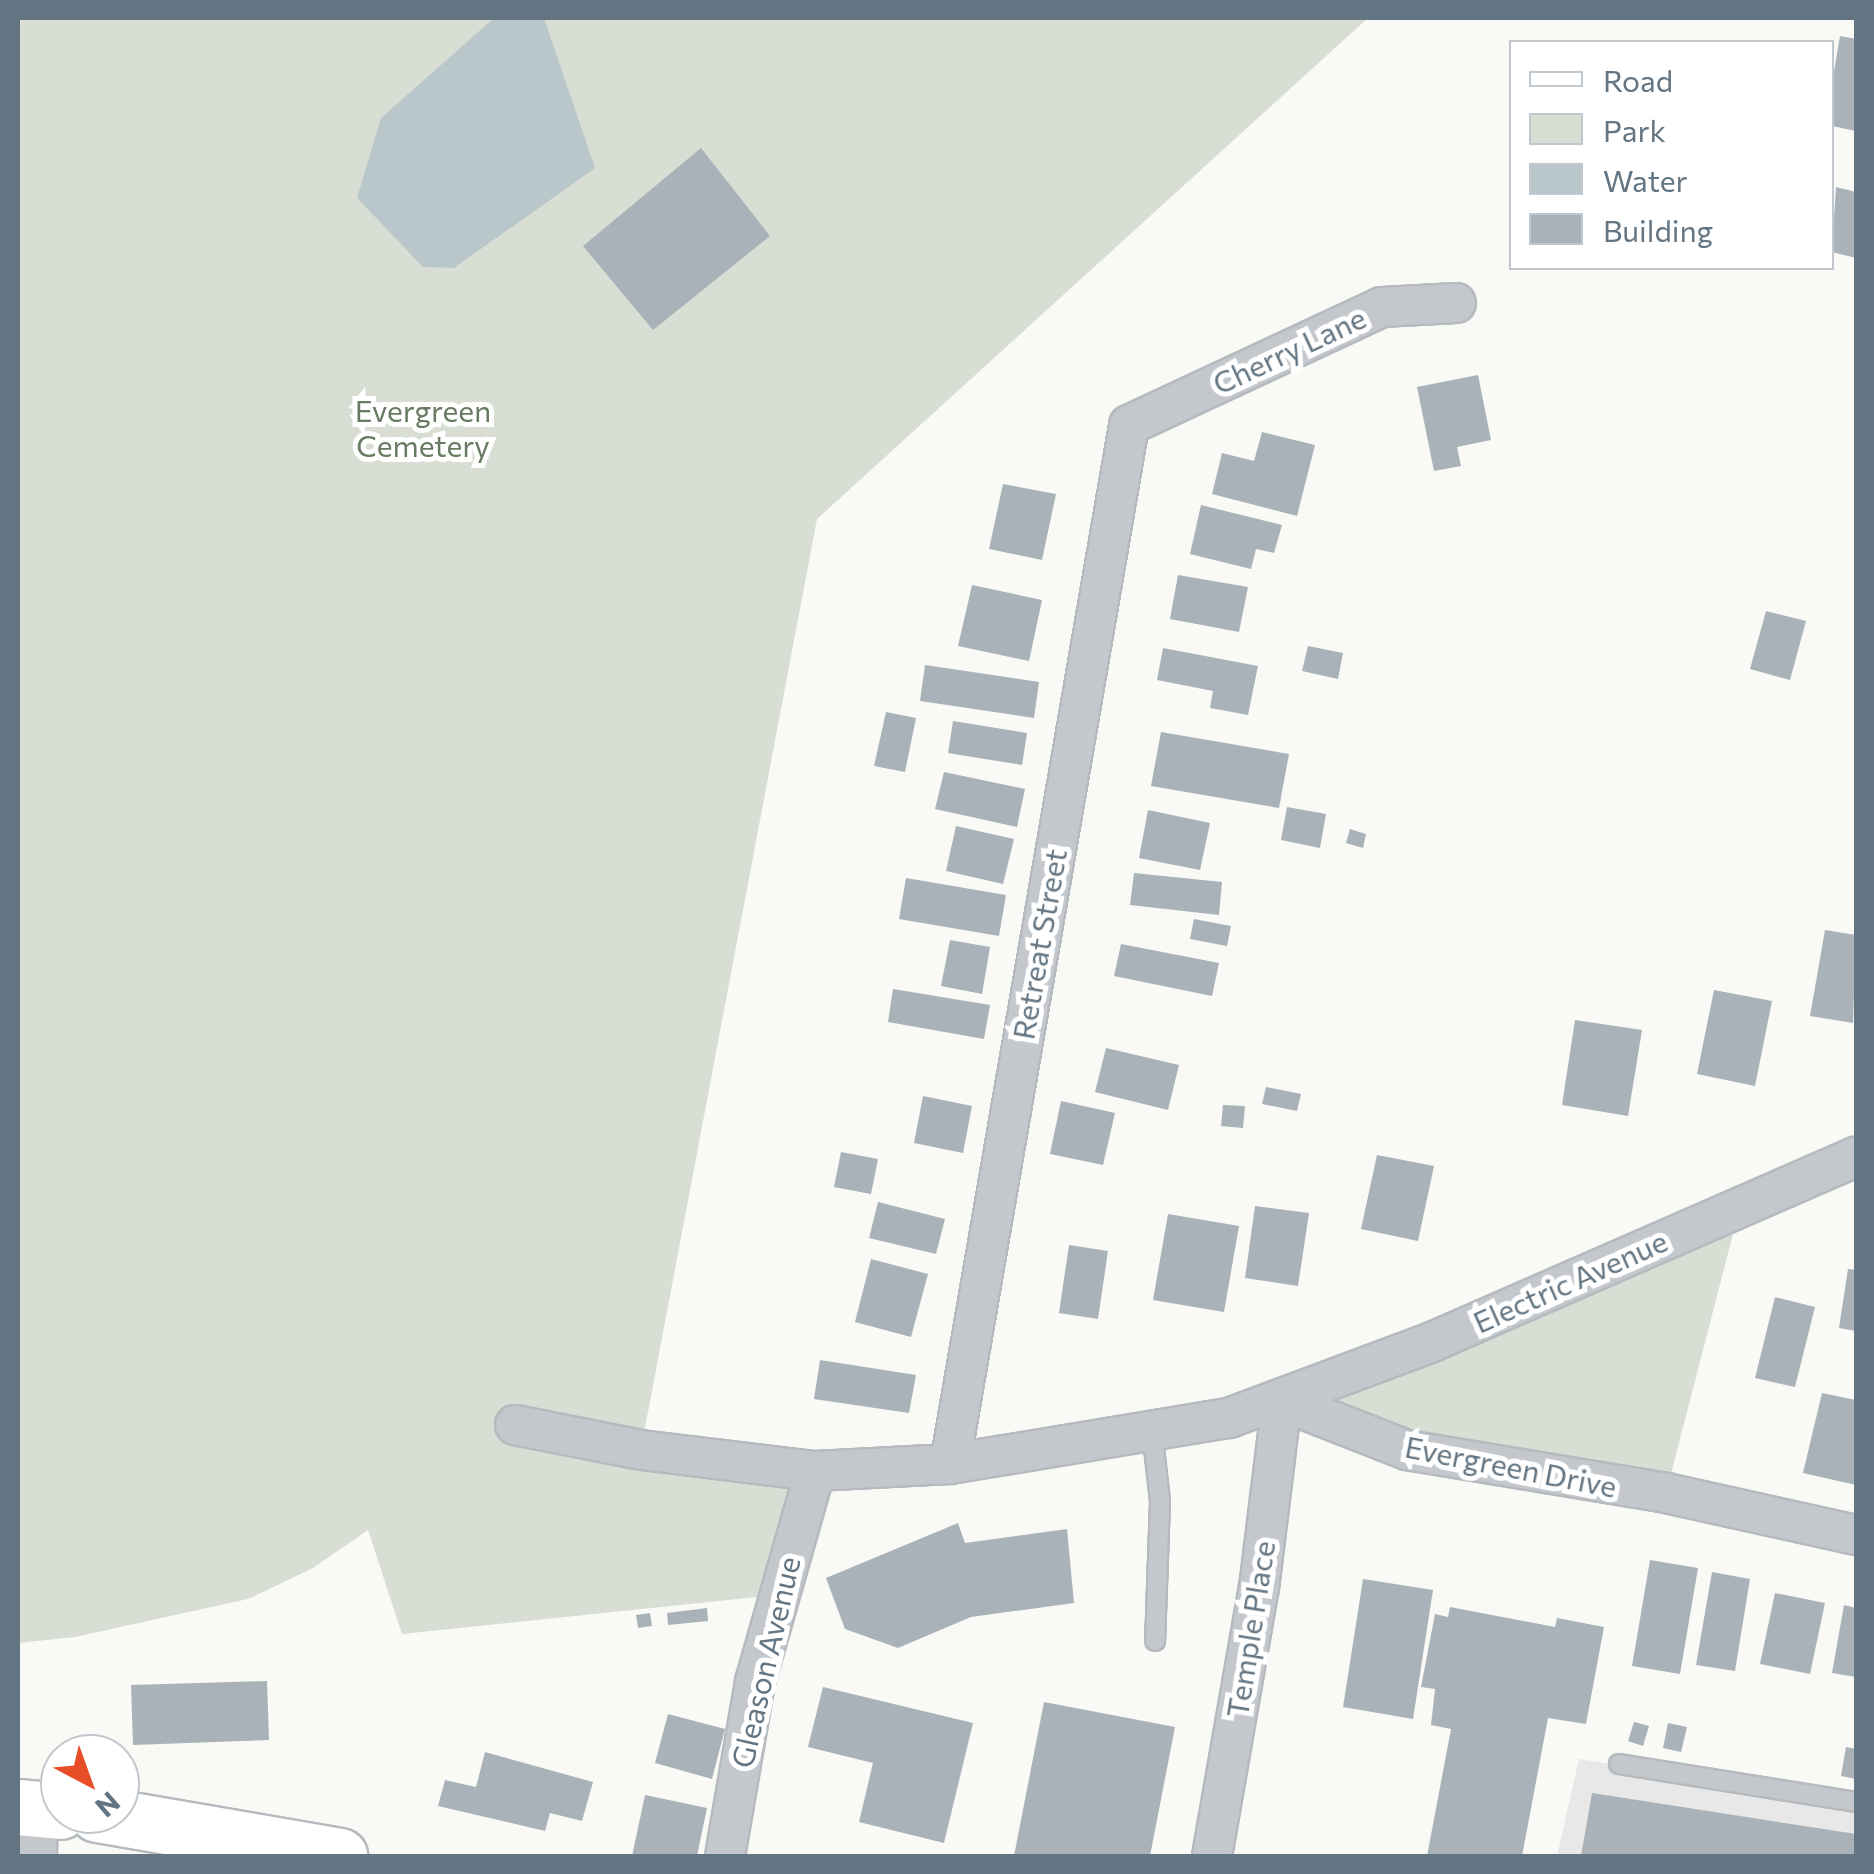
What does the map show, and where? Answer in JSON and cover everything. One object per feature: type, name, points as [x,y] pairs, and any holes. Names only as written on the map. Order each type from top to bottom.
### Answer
[{"type":"main road","points":[[140,1821],[339,1856]]},
{"type":"street","name":"Cherry Lane","points":[[1129,425],[1382,306],[1456,303]]},
{"type":"street","name":"Retreat Street","points":[[950,1464],[1129,425]]},
{"type":"street","name":"Electric Avenue","points":[[1282,1401],[1432,1342],[1856,1158]]},
{"type":"street","points":[[514,1426],[641,1450],[814,1470],[950,1464],[1229,1418],[1282,1401]]},
{"type":"street","name":"Evergreen Drive","points":[[1282,1401],[1408,1450],[1666,1493],[1856,1535]]},
{"type":"street","name":"Temple Place","points":[[1212,1856],[1259,1588],[1282,1401]]},
{"type":"street","name":"Gleason Avenue","points":[[725,1856],[755,1682],[814,1470]]},
{"type":"lane","points":[[1152,1430],[1160,1501],[1155,1641]]},
{"type":"lane","points":[[1619,1764],[1856,1802]]},
{"type":"shaded area","points":[[1579,1759],[1856,1803],[1856,1856],[1557,1856]]},
{"type":"green space","name":"Evergreen Cemetery","points":[[18,18],[1368,18],[817,519],[641,1449],[815,1471],[777,1595],[402,1634],[368,1530],[313,1568],[248,1599],[75,1637],[18,1643]]},
{"type":"green space","points":[[1740,1207],[1666,1493],[1282,1401]]},
{"type":"water","points":[[494,18],[544,18],[595,168],[454,268],[423,267],[357,198],[381,118]]},
{"type":"building","points":[[1840,36],[1856,39],[1856,131],[1834,126],[1834,71]]},
{"type":"building","points":[[701,148],[770,236],[653,330],[583,246]]},
{"type":"building","points":[[1836,187],[1856,192],[1856,258],[1834,252]]},
{"type":"building","points":[[1478,375],[1491,440],[1457,447],[1461,466],[1434,471],[1417,387]]},
{"type":"building","points":[[1262,432],[1315,445],[1297,516],[1212,494],[1222,453],[1254,461]]},
{"type":"building","points":[[1003,484],[1056,494],[1042,560],[989,549]]},
{"type":"building","points":[[1201,505],[1282,525],[1274,553],[1256,549],[1251,569],[1190,554]]},
{"type":"building","points":[[1178,575],[1248,587],[1239,632],[1170,619]]},
{"type":"building","points":[[972,585],[1042,600],[1029,661],[958,646]]},
{"type":"building","points":[[1766,611],[1806,621],[1790,680],[1750,669]]},
{"type":"building","points":[[1308,646],[1343,653],[1338,679],[1302,671]]},
{"type":"building","points":[[1163,648],[1258,666],[1248,715],[1210,708],[1213,691],[1157,680]]},
{"type":"building","points":[[925,665],[1039,682],[1034,718],[920,701]]},
{"type":"building","points":[[886,712],[916,718],[905,772],[874,766]]},
{"type":"building","points":[[953,721],[1027,733],[1022,765],[948,753]]},
{"type":"building","points":[[1161,732],[1289,754],[1279,808],[1151,786]]},
{"type":"building","points":[[944,772],[1025,789],[1017,827],[935,809]]},
{"type":"building","points":[[1287,807],[1326,814],[1320,848],[1281,840]]},
{"type":"building","points":[[1148,810],[1210,823],[1200,870],[1139,858]]},
{"type":"building","points":[[956,826],[1014,839],[1003,884],[946,871]]},
{"type":"building","points":[[1350,829],[1366,834],[1363,848],[1346,843]]},
{"type":"building","points":[[1134,873],[1222,882],[1219,915],[1130,905]]},
{"type":"building","points":[[906,878],[1006,895],[999,936],[899,919]]},
{"type":"building","points":[[1194,919],[1231,926],[1227,946],[1190,939]]},
{"type":"building","points":[[1825,930],[1856,935],[1853,1023],[1810,1016]]},
{"type":"building","points":[[950,940],[990,947],[982,994],[941,986]]},
{"type":"building","points":[[1121,944],[1219,963],[1212,996],[1114,976]]},
{"type":"building","points":[[893,989],[990,1005],[984,1039],[888,1022]]},
{"type":"building","points":[[1714,990],[1772,1001],[1755,1086],[1697,1074]]},
{"type":"building","points":[[1575,1020],[1642,1030],[1628,1116],[1562,1105]]},
{"type":"building","points":[[1106,1048],[1179,1065],[1168,1110],[1095,1092]]},
{"type":"building","points":[[1266,1087],[1301,1094],[1297,1111],[1262,1104]]},
{"type":"building","points":[[923,1096],[972,1106],[963,1153],[914,1143]]},
{"type":"building","points":[[1061,1101],[1115,1113],[1103,1165],[1050,1154]]},
{"type":"building","points":[[1223,1105],[1245,1106],[1243,1128],[1221,1126]]},
{"type":"building","points":[[841,1152],[878,1159],[871,1194],[834,1187]]},
{"type":"building","points":[[1377,1155],[1434,1166],[1418,1241],[1361,1229]]},
{"type":"building","points":[[878,1202],[945,1219],[936,1254],[869,1238]]},
{"type":"building","points":[[1255,1206],[1309,1213],[1298,1286],[1245,1278]]},
{"type":"building","points":[[1168,1214],[1239,1226],[1224,1312],[1153,1300]]},
{"type":"building","points":[[1069,1245],[1108,1251],[1098,1319],[1059,1313]]},
{"type":"building","points":[[871,1259],[928,1274],[911,1337],[855,1322]]},
{"type":"building","points":[[1848,1269],[1856,1270],[1856,1331],[1839,1328]]},
{"type":"building","points":[[1775,1297],[1815,1307],[1795,1387],[1755,1378]]},
{"type":"building","points":[[820,1360],[916,1375],[909,1413],[814,1399]]},
{"type":"building","points":[[1822,1393],[1856,1400],[1856,1485],[1803,1473]]},
{"type":"building","points":[[958,1523],[965,1543],[1067,1529],[1074,1603],[971,1617],[898,1648],[845,1629],[826,1578]]},
{"type":"building","points":[[1650,1560],[1698,1568],[1680,1674],[1632,1666]]},
{"type":"building","points":[[1712,1572],[1750,1579],[1735,1671],[1696,1665]]},
{"type":"building","points":[[1363,1579],[1433,1590],[1413,1719],[1343,1707]]},
{"type":"building","points":[[1775,1593],[1825,1603],[1810,1674],[1760,1664]]},
{"type":"building","points":[[1844,1605],[1856,1608],[1856,1677],[1832,1673]]},
{"type":"building","points":[[1450,1607],[1555,1627],[1557,1618],[1604,1627],[1586,1724],[1548,1718],[1522,1856],[1427,1856],[1451,1729],[1431,1725],[1435,1689],[1421,1687],[1435,1614],[1448,1617]]},
{"type":"building","points":[[707,1608],[708,1621],[668,1625],[667,1613]]},
{"type":"building","points":[[650,1613],[652,1626],[638,1628],[636,1615]]},
{"type":"building","points":[[267,1681],[269,1740],[140,1745],[140,1734],[133,1734],[131,1685]]},
{"type":"building","points":[[823,1687],[973,1723],[944,1843],[859,1822],[873,1763],[808,1747]]},
{"type":"building","points":[[1044,1702],[1175,1727],[1150,1856],[1014,1856]]},
{"type":"building","points":[[668,1714],[725,1729],[712,1779],[655,1763]]},
{"type":"building","points":[[1634,1722],[1649,1726],[1643,1746],[1628,1741]]},
{"type":"building","points":[[1668,1723],[1687,1727],[1681,1752],[1663,1748]]},
{"type":"building","points":[[1846,1747],[1856,1749],[1856,1779],[1841,1776]]},
{"type":"building","points":[[485,1752],[593,1782],[582,1821],[550,1813],[545,1831],[438,1806],[445,1780],[476,1787]]},
{"type":"building","points":[[1592,1793],[1856,1834],[1856,1856],[1581,1856]]},
{"type":"building","points":[[645,1795],[707,1808],[697,1856],[632,1856]]}]
